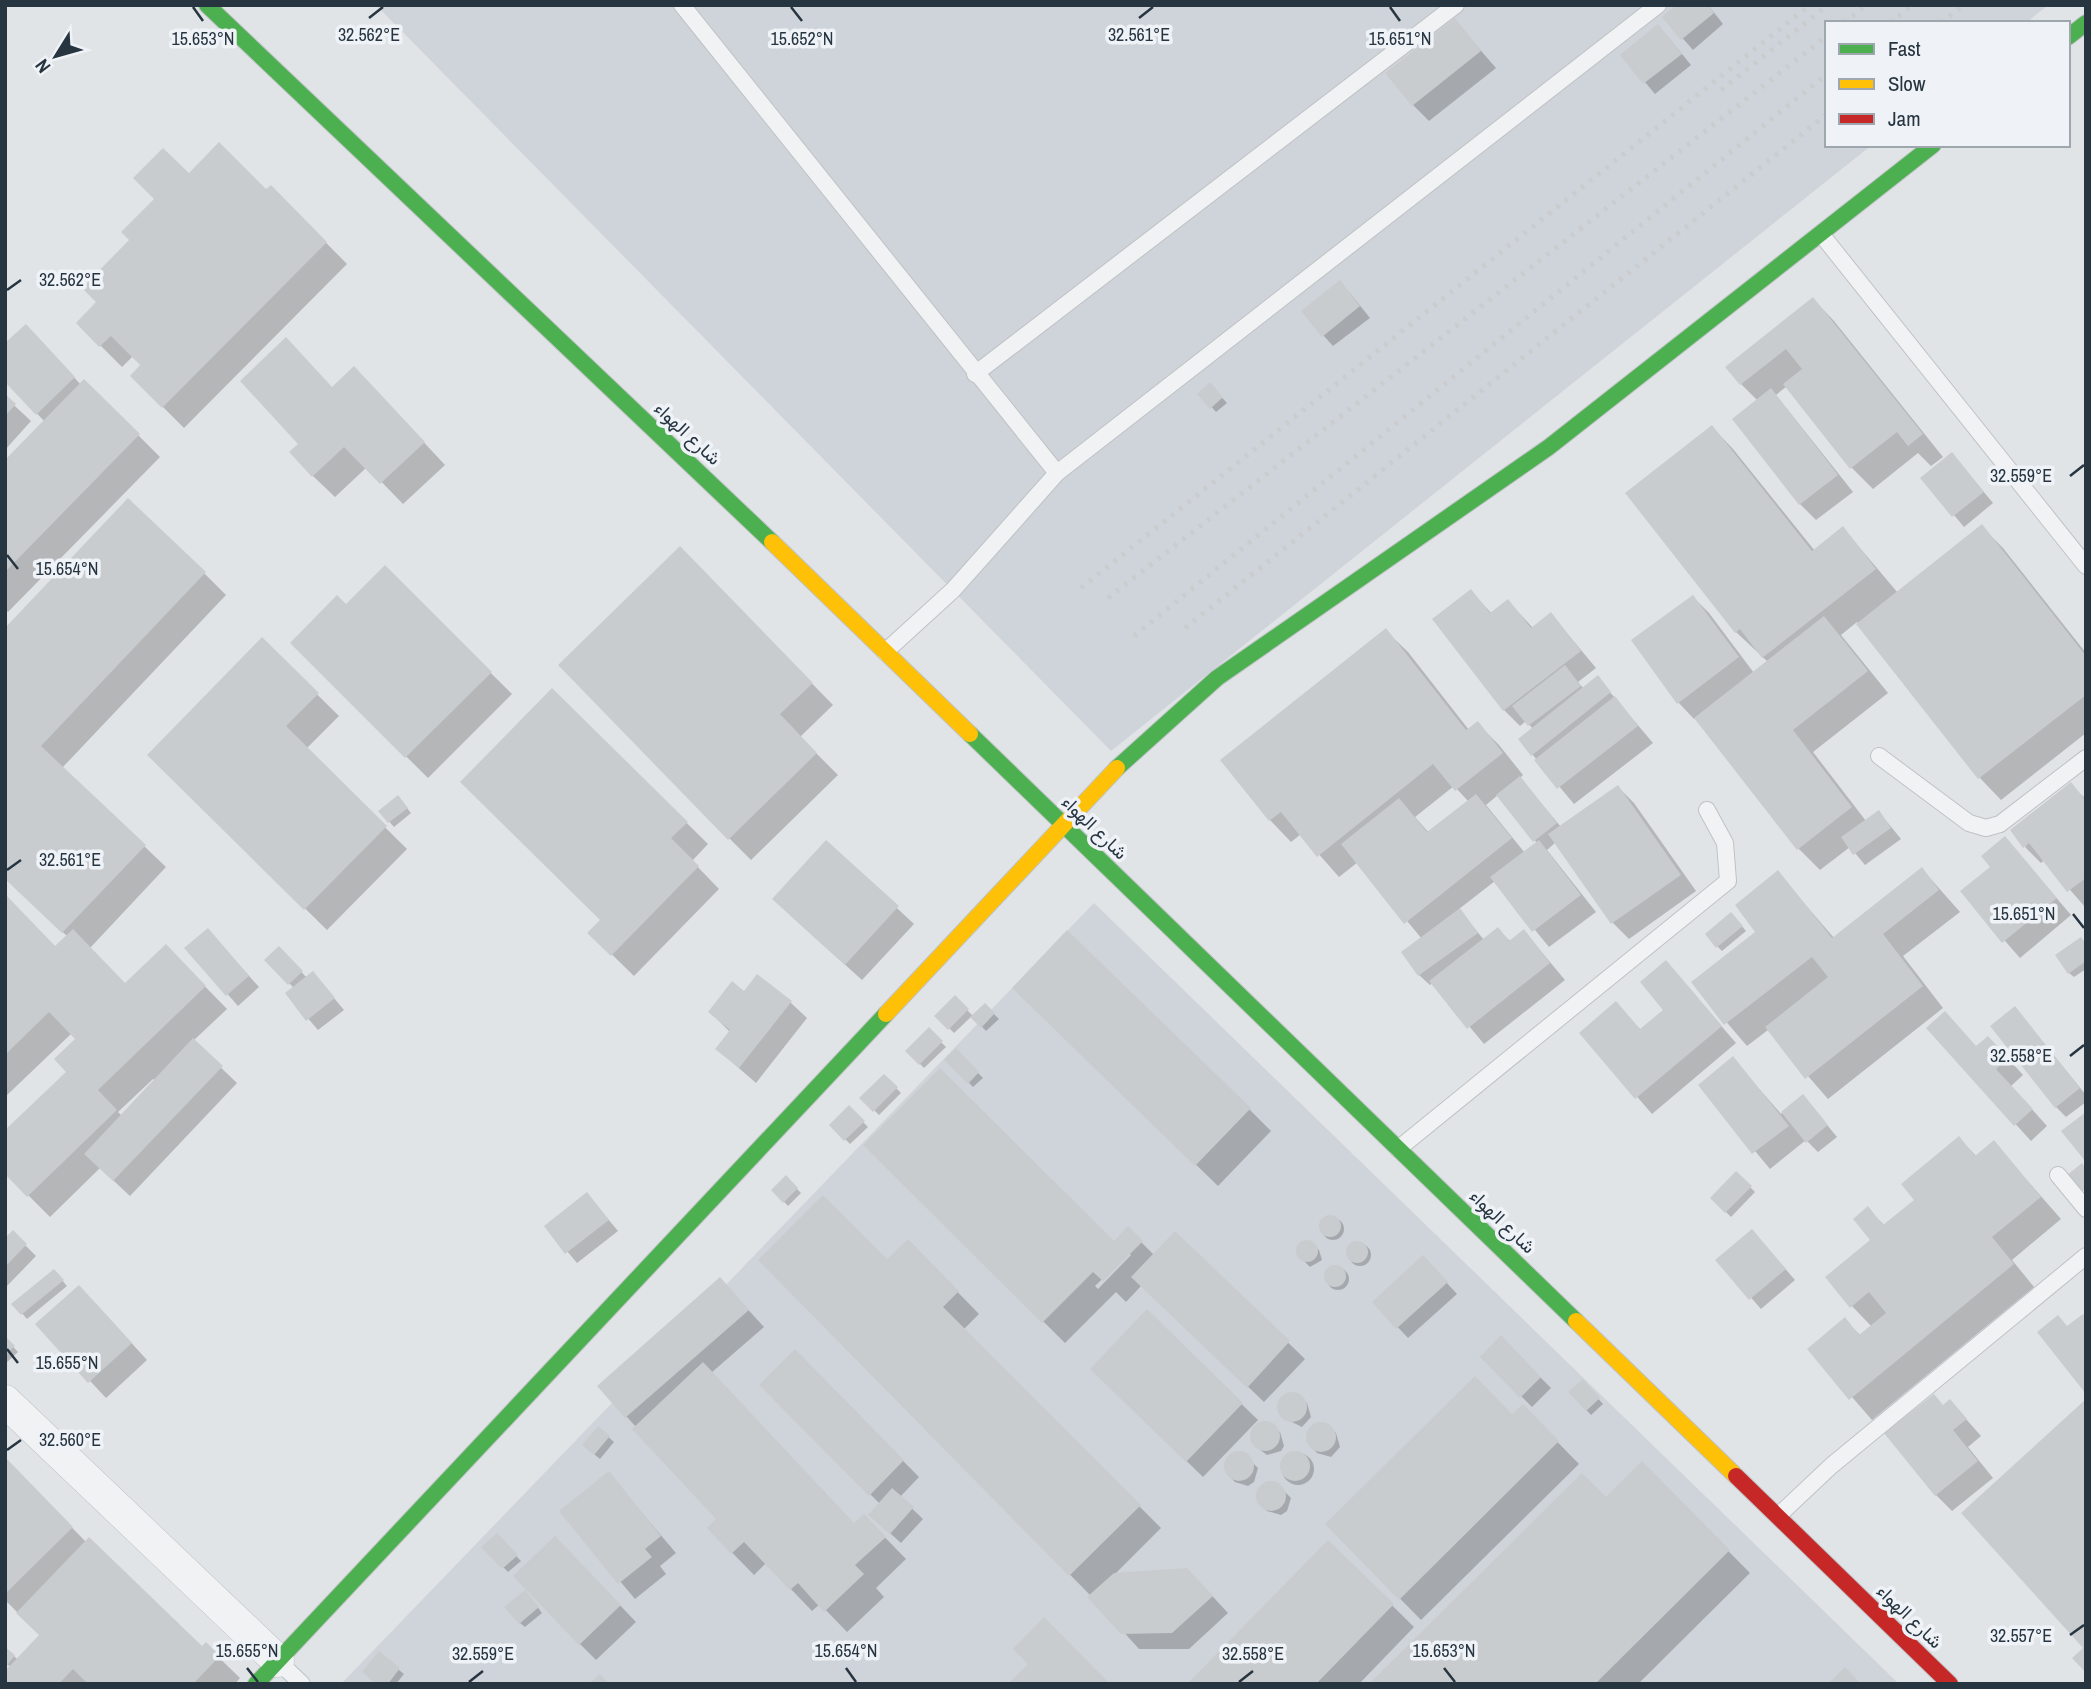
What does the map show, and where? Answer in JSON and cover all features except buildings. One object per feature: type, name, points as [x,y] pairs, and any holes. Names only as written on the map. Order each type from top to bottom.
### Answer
[{"type":"street","name":"شارع الهواء","points":[[207,5],[885,652],[1950,1684]]},
{"type":"street","points":[[2070,35],[2086,23]]},
{"type":"street","points":[[256,1684],[1126,758],[1217,678],[1549,447],[1930,147]]},
{"type":"street","points":[[5,1401],[278,1661]]},
{"type":"lane","points":[[682,5],[1056,472]]},
{"type":"lane","points":[[975,374],[1457,5]]},
{"type":"lane","points":[[885,652],[953,590],[1056,472],[1658,5]]},
{"type":"lane","points":[[1821,234],[2086,566]]},
{"type":"lane","points":[[1879,756],[1969,823],[1986,828],[2000,824],[2086,758]]},
{"type":"lane","points":[[1398,1149],[1728,881],[1725,843],[1707,810]]},
{"type":"lane","points":[[2058,1175],[2086,1209]]},
{"type":"lane","points":[[1777,1516],[1831,1466],[2086,1256]]},
{"type":"lane","points":[[278,1661],[302,1684]]},
{"type":"shaded area","points":[[376,5],[2048,5],[2028,21],[1825,21],[1825,147],[1869,147],[1111,751]]},
{"type":"shaded area","points":[[1094,903],[1899,1684],[341,1684]]},
{"type":"railway","points":[[1081,588],[1810,5]]},
{"type":"railway","points":[[1721,90],[1828,5]]},
{"type":"railway","points":[[1846,21],[1866,5]]},
{"type":"railway","points":[[1892,21],[1912,5]]},
{"type":"railway","points":[[1943,21],[1963,5]]},
{"type":"railway","points":[[1108,598],[1825,38]]},
{"type":"railway","points":[[1134,636],[1825,76]]},
{"type":"railway","points":[[1185,628],[1825,116]]},
{"type":"traffic: fast","points":[[207,5],[772,542]]},
{"type":"traffic: fast","points":[[2070,35],[2086,23]]},
{"type":"traffic: fast","points":[[1117,768],[1217,678],[1549,447],[1930,147]]},
{"type":"traffic: fast","points":[[970,734],[1576,1321]]},
{"type":"traffic: fast","points":[[256,1684],[886,1014]]},
{"type":"traffic: slow","points":[[772,542],[970,734]]},
{"type":"traffic: slow","points":[[886,1014],[1117,768]]},
{"type":"traffic: slow","points":[[1576,1321],[1736,1476]]},
{"type":"traffic: jam","points":[[1736,1476],[1950,1684]]}]
